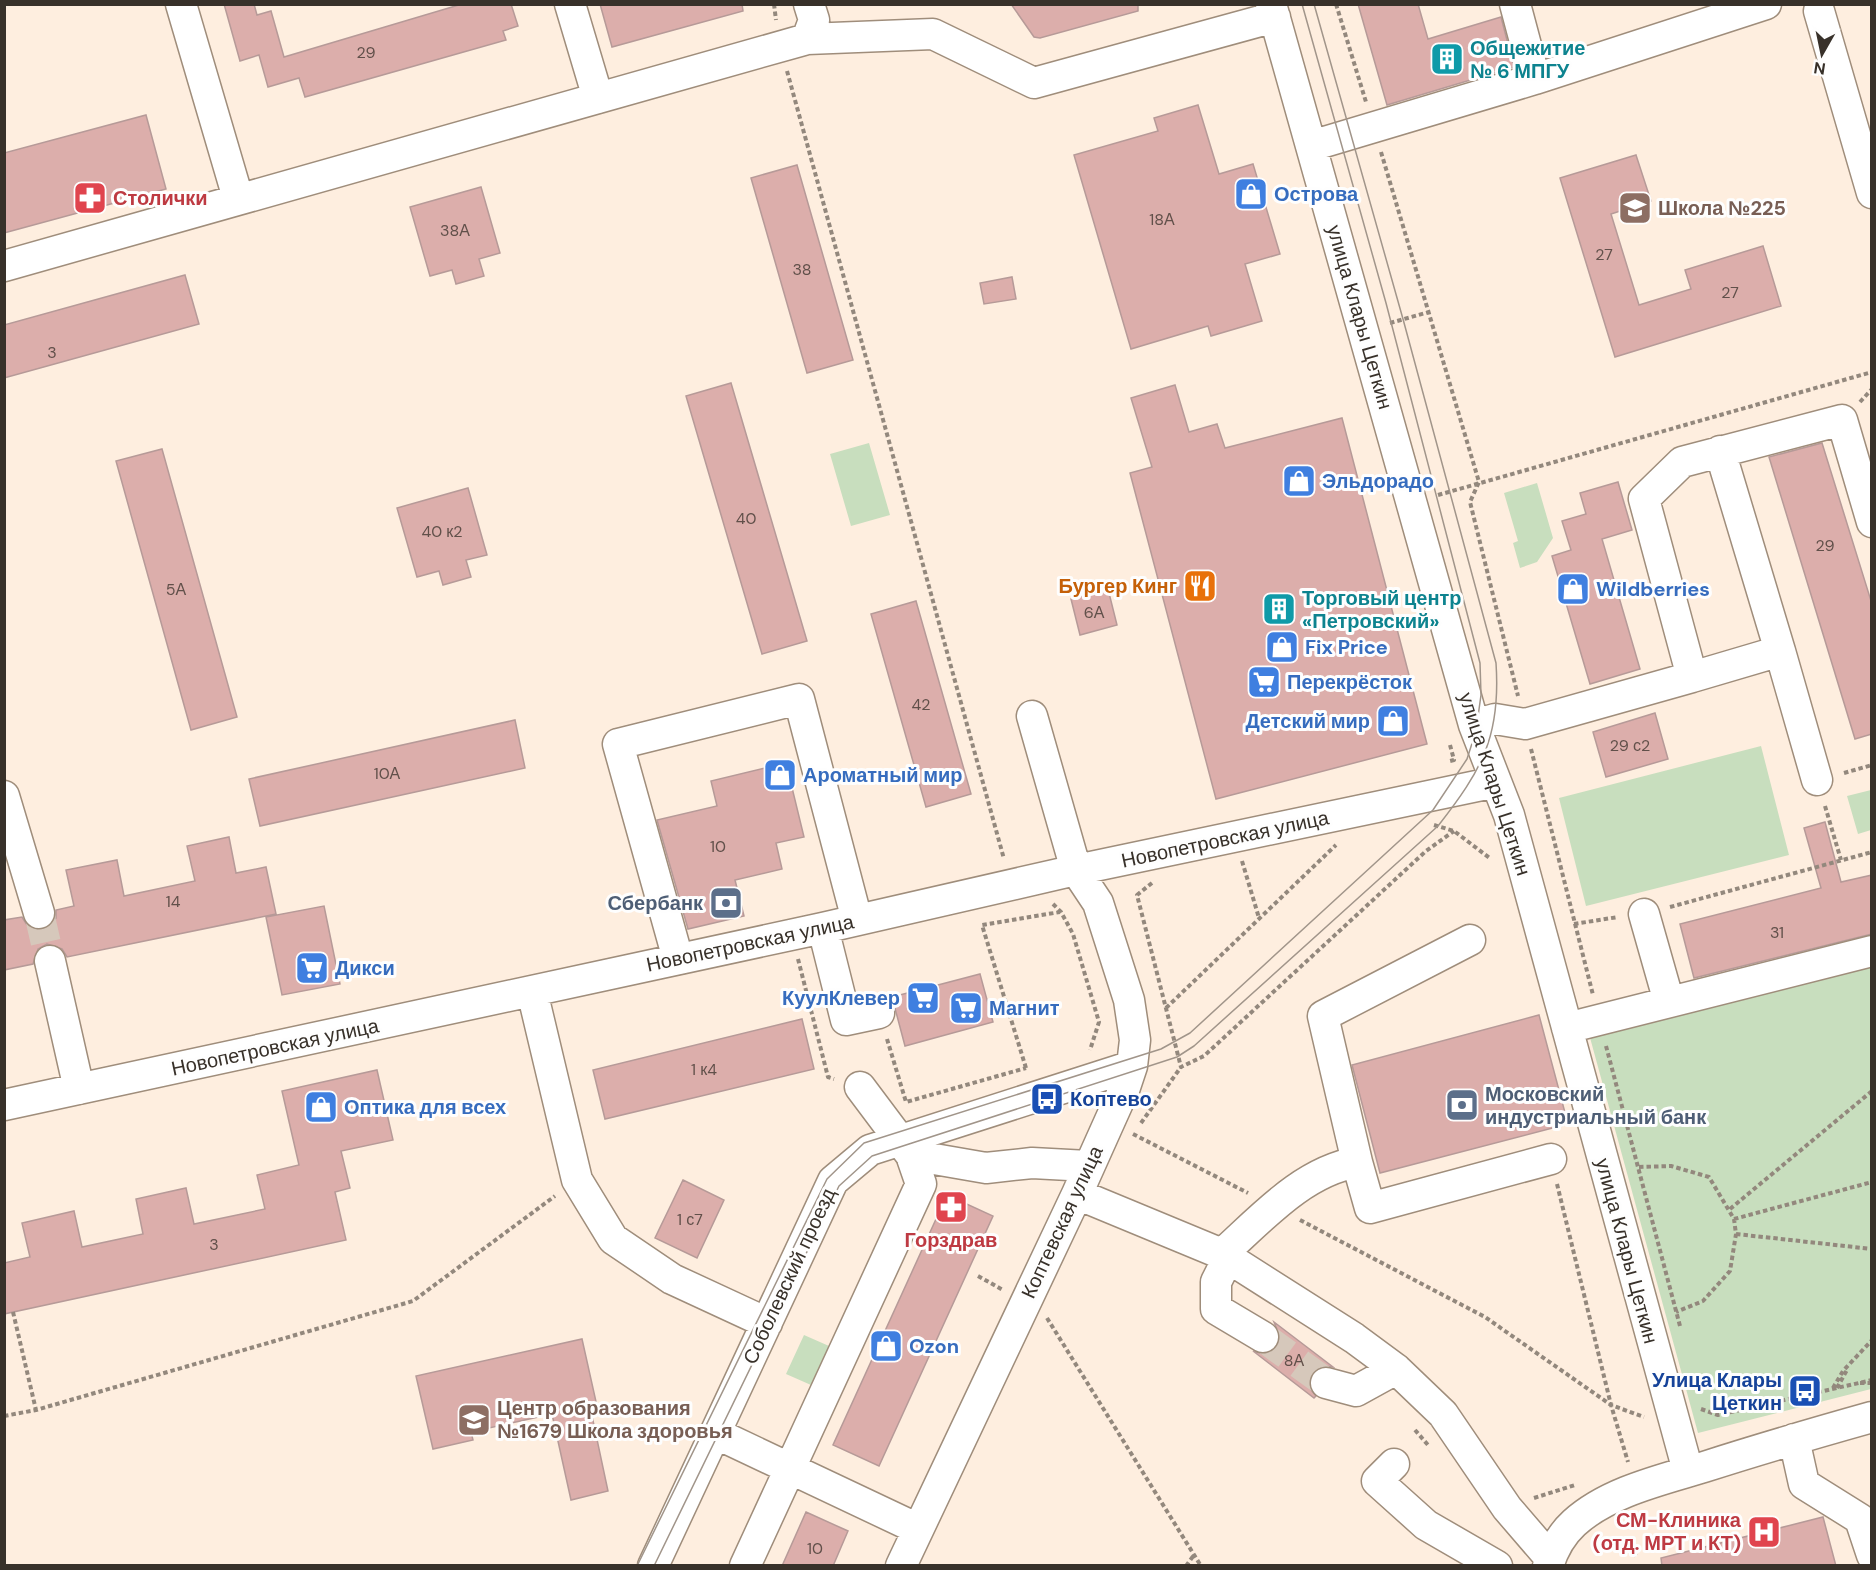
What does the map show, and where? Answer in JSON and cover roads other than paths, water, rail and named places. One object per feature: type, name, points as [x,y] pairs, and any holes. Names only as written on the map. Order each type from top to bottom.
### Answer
[{"type":"street","points":[[181,4],[238,198]]},
{"type":"street","points":[[570,4],[598,98]]},
{"type":"street","points":[[794,43],[814,20],[809,4]]},
{"type":"street","points":[[1515,4],[1535,80]]},
{"type":"street","points":[[1311,146],[1535,80],[1766,4]]},
{"type":"street","points":[[1825,7],[1872,193]]},
{"type":"street","points":[[4,266],[238,198],[794,43],[933,34],[1034,82],[1273,11]]},
{"type":"street","name":"улица Клары Цеткин","points":[[1273,11],[1474,725],[1509,815],[1688,1472]]},
{"type":"street","points":[[1692,677],[1644,500],[1682,462],[1842,420],[1872,522]]},
{"type":"street","points":[[1720,451],[1817,780]]},
{"type":"street","points":[[1474,725],[1495,719],[1525,724],[1780,651]]},
{"type":"street","points":[[678,959],[618,744],[799,699],[857,920]]},
{"type":"street","name":"Коптевская улица","points":[[901,1566],[1077,1194],[1125,1088],[1132,1066],[1135,1040],[1129,1000],[1098,903],[1076,870],[1032,716]]},
{"type":"street","name":"Новопетровская улица","points":[[4,1106],[823,928],[1076,870],[1496,782]]},
{"type":"street","points":[[4,796],[39,913]]},
{"type":"street","points":[[1644,914],[1669,1002]]},
{"type":"street","points":[[823,928],[846,1020],[879,1013]]},
{"type":"street","points":[[1470,940],[1323,1016],[1370,1208],[1551,1159]]},
{"type":"street","points":[[1567,1028],[1872,951]]},
{"type":"street","points":[[50,961],[79,1089]]},
{"type":"street","points":[[532,990],[577,1180],[614,1239],[672,1279],[767,1323]]},
{"type":"street","name":"Соболевский проезд","points":[[653,1566],[833,1181],[870,1150],[905,1147],[1132,1066]]},
{"type":"street","points":[[745,1566],[921,1184],[905,1147],[860,1087]]},
{"type":"street","points":[[905,1147],[986,1168],[1032,1163],[1088,1166]]},
{"type":"street","points":[[1263,1337],[1216,1309],[1216,1282],[1225,1256],[1272,1206],[1336,1166],[1357,1162]]},
{"type":"street","points":[[1077,1194],[1225,1256],[1354,1338],[1396,1370],[1443,1414],[1507,1508],[1549,1562],[1574,1523],[1602,1504],[1636,1489],[1688,1472],[1794,1438],[1872,1417]]},
{"type":"street","points":[[1326,1383],[1356,1391],[1396,1370]]},
{"type":"street","points":[[715,1433],[918,1529]]},
{"type":"street","points":[[1794,1438],[1804,1484],[1860,1519],[1872,1555]]},
{"type":"street","points":[[1394,1464],[1377,1481],[1426,1525],[1497,1566]]},
{"type":"tunnel","points":[[39,913],[50,961]]},
{"type":"tunnel","points":[[1263,1337],[1326,1383]]},
{"type":"tram line","points":[[637,1566],[827,1179],[864,1143],[1161,1049],[1190,1033],[1433,810],[1467,759],[1476,731],[1481,695],[1480,663],[1386,303],[1302,4]]},
{"type":"tram line","points":[[654,1566],[839,1186],[872,1156],[1177,1057],[1194,1046],[1438,826],[1466,787],[1485,751],[1495,711],[1496,663],[1403,319],[1314,4]]},
{"type":"place","name":"Общежитие № 6 МПГУ","points":[[1447,59]]},
{"type":"place","name":"Острова","points":[[1251,194]]},
{"type":"place","name":"Столички","points":[[90,198]]},
{"type":"place","name":"Школа №225","points":[[1635,208]]},
{"type":"place","name":"Эльдорадо","points":[[1299,481]]},
{"type":"place","name":"Бургер Кинг","points":[[1200,586]]},
{"type":"place","name":"Wildberries","points":[[1573,589]]},
{"type":"place","name":"Торговый центр «Петровский»","points":[[1279,609]]},
{"type":"place","name":"Fix Price","points":[[1282,647]]},
{"type":"place","name":"Перекрёсток","points":[[1264,682]]},
{"type":"place","name":"Детский мир","points":[[1393,721]]},
{"type":"place","name":"Ароматный мир","points":[[780,775]]},
{"type":"place","name":"Сбербанк","points":[[726,903]]},
{"type":"place","name":"Дикси","points":[[312,968]]},
{"type":"place","name":"КуулКлевер","points":[[923,998]]},
{"type":"place","name":"Магнит","points":[[966,1008]]},
{"type":"place","name":"Коптево","points":[[1047,1099]]},
{"type":"place","name":"Московский индустриальный банк","points":[[1462,1105]]},
{"type":"place","name":"Оптика для всех","points":[[321,1107]]},
{"type":"place","name":"Горздрав","points":[[951,1207]]},
{"type":"place","name":"Ozon","points":[[886,1346]]},
{"type":"place","name":"Улица Клары Цеткин","points":[[1805,1391]]},
{"type":"place","name":"Центр образования №1679 Школа здоровья","points":[[474,1420]]},
{"type":"place","name":"СМ-Клиника (отд. МРТ и КТ)","points":[[1764,1532]]}]
